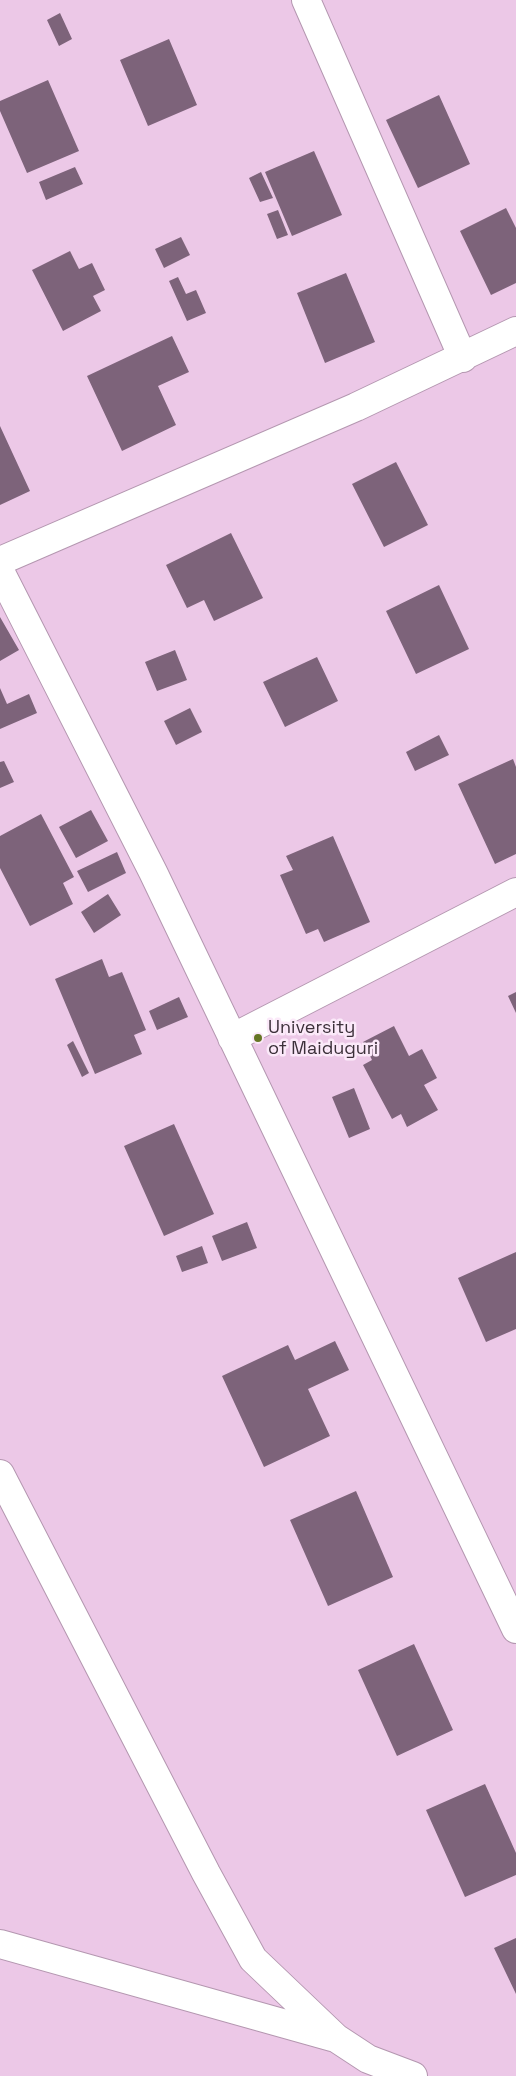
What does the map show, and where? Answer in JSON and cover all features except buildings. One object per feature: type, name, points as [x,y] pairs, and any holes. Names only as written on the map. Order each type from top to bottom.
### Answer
[{"type":"street","points":[[306,0],[463,358]]},
{"type":"street","points":[[0,561],[356,407],[463,358],[516,331]]},
{"type":"street","points":[[0,571],[153,872],[516,1629]]},
{"type":"street","points":[[232,1038],[516,892]]},
{"type":"street","points":[[0,1474],[253,1959],[336,2038],[368,2059],[413,2076]]},
{"type":"street","points":[[0,1944],[336,2038]]},
{"type":"shaded area","name":"University of Maiduguri","points":[[0,0],[516,0],[516,2076],[0,2076]]},
{"type":"place","name":"University of Maiduguri","points":[[258,1038]]}]
